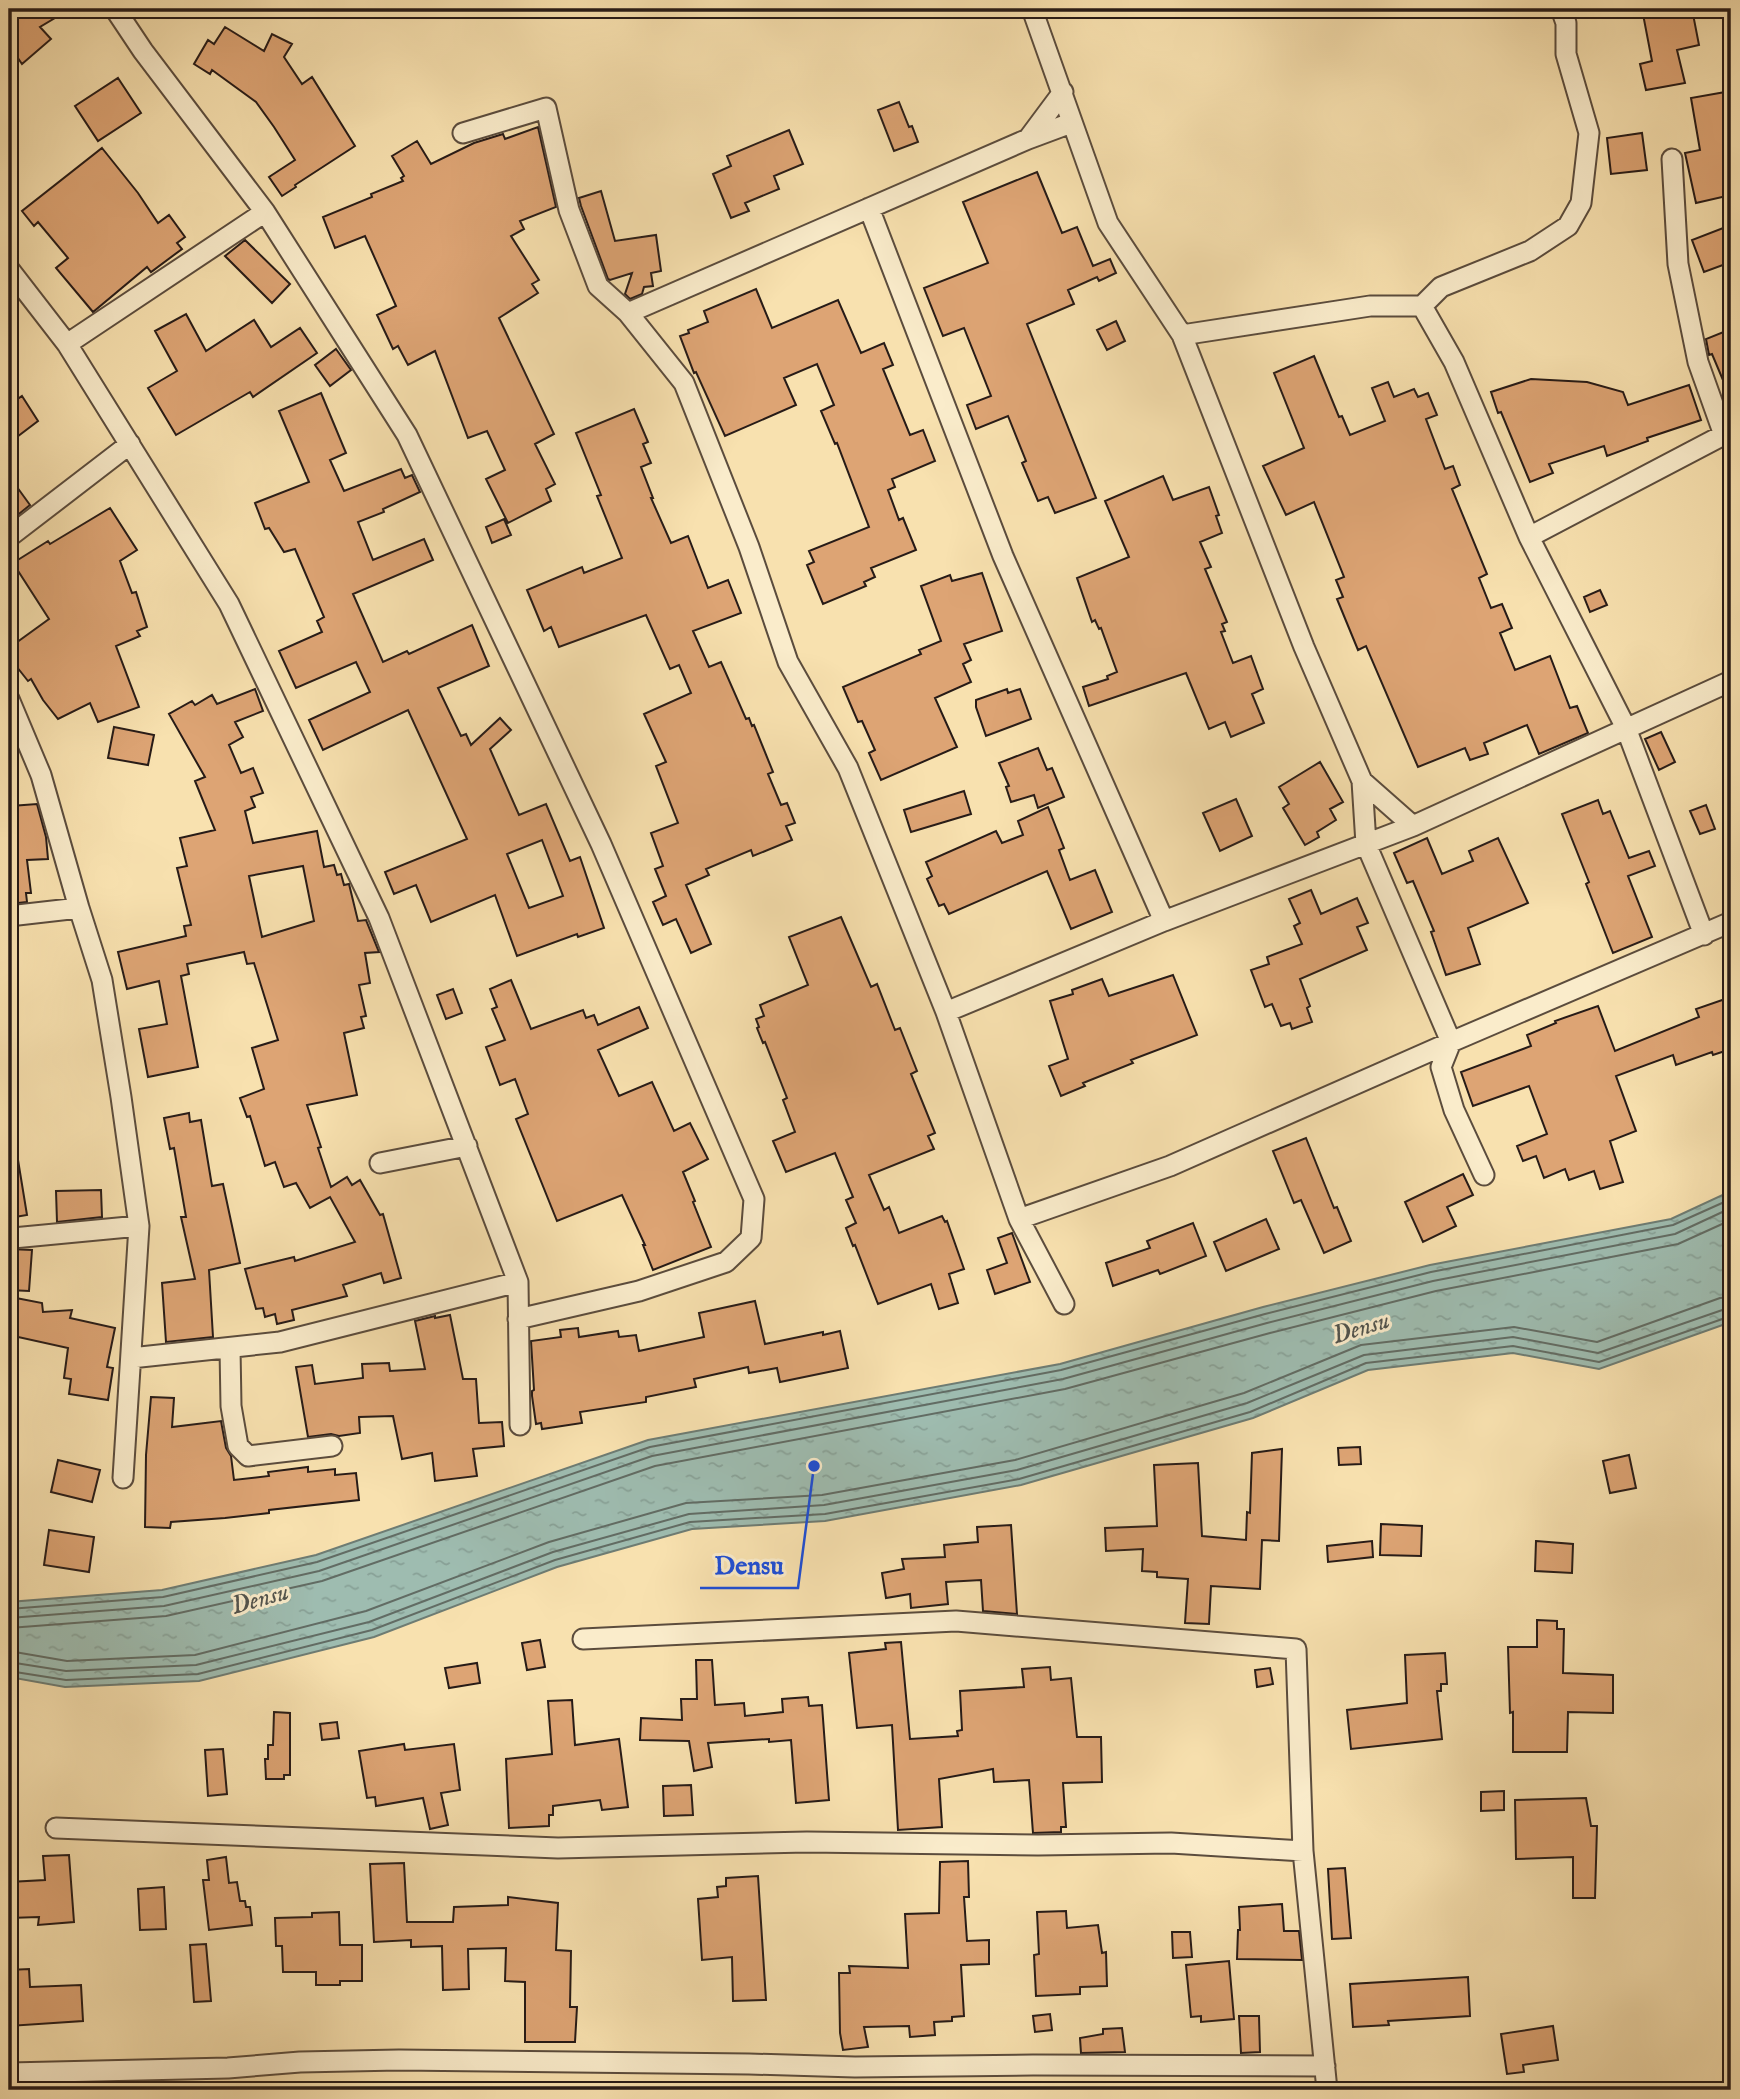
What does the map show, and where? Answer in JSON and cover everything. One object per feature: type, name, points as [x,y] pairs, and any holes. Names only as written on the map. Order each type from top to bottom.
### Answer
[{"type":"street","points":[[115,9],[265,212],[407,435],[601,844],[754,1199],[751,1238],[726,1262],[639,1291],[518,1319]]},
{"type":"street","points":[[1032,9],[1108,223],[1182,335],[1304,648],[1362,781],[1366,844],[1451,1042],[1441,1067],[1454,1110],[1484,1175]]},
{"type":"street","points":[[1182,335],[1370,306],[1422,306],[1441,287],[1530,251],[1568,226],[1581,202],[1589,132],[1566,54],[1566,23],[1561,9]]},
{"type":"street","points":[[1028,139],[1063,92]]},
{"type":"street","points":[[464,133],[546,108],[569,210],[598,286],[628,313],[684,383],[749,547],[788,662],[848,768],[946,1012],[1019,1219],[1064,1304]]},
{"type":"street","points":[[628,313],[1028,139],[1071,123]]},
{"type":"street","points":[[1529,537],[1728,433],[1698,362],[1678,264],[1672,159]]},
{"type":"street","points":[[869,208],[1003,555],[1164,921]]},
{"type":"street","points":[[67,344],[265,212]]},
{"type":"street","points":[[9,269],[67,344],[229,604],[379,918],[518,1282],[520,1425]]},
{"type":"street","points":[[1422,306],[1454,362],[1529,537],[1626,728],[1704,935]]},
{"type":"street","points":[[9,537],[130,444]]},
{"type":"street","points":[[946,1012],[1164,921],[1413,826],[1731,681]]},
{"type":"street","points":[[9,699],[41,775],[102,979],[121,1097],[139,1226],[123,1478]]},
{"type":"street","points":[[1362,781],[1413,826]]},
{"type":"street","points":[[9,916],[79,908]]},
{"type":"street","points":[[1019,1219],[1170,1166],[1731,922]]},
{"type":"street","points":[[380,1163],[467,1146]]},
{"type":"street","points":[[13,1238],[139,1226]]},
{"type":"street","points":[[131,1358],[281,1342],[518,1282]]},
{"type":"street","points":[[230,1348],[231,1406],[238,1446],[248,1456],[332,1446]]},
{"type":"street","points":[[583,1639],[956,1621],[1296,1649],[1303,1851],[1327,2090]]},
{"type":"street","points":[[56,1828],[558,1848],[807,1842],[1038,1845],[1171,1843],[1303,1851]]},
{"type":"street","points":[[9,2073],[228,2068],[300,2062],[399,2060],[855,2067],[1034,2064],[1325,2066]]},
{"type":"water","points":[[1731,1191],[1731,1322],[1599,1369],[1513,1353],[1368,1370],[1253,1418],[1021,1485],[825,1521],[692,1529],[557,1567],[374,1637],[199,1681],[65,1687],[9,1677],[9,1602],[162,1590],[316,1555],[648,1440],[1060,1364],[1263,1307],[1430,1265],[1671,1219]]},
{"type":"building","points":[[9,9],[70,9],[40,27],[51,39],[22,64],[9,45]]},
{"type":"building","points":[[1642,9],[1692,9],[1699,45],[1677,50],[1685,83],[1646,90],[1640,64],[1652,61]]},
{"type":"building","points":[[225,27],[264,51],[272,34],[292,44],[284,57],[302,84],[312,77],[355,146],[282,196],[269,177],[295,160],[274,127],[256,102],[212,70],[210,74],[194,64],[208,40],[214,44]]},
{"type":"building","points":[[118,78],[141,113],[98,141],[75,106]]},
{"type":"building","points":[[1731,91],[1731,195],[1696,203],[1685,153],[1700,150],[1691,98]]},
{"type":"building","points":[[899,102],[918,142],[894,151],[878,110]]},
{"type":"building","points":[[538,127],[556,207],[520,221],[524,229],[511,236],[539,280],[532,284],[538,293],[499,318],[554,434],[535,444],[555,484],[546,489],[551,501],[508,523],[486,479],[505,470],[487,431],[468,438],[435,351],[408,365],[398,346],[393,349],[377,315],[396,306],[365,236],[335,248],[323,217],[403,181],[401,178],[404,176],[392,156],[417,141],[431,164],[474,143],[503,134],[505,139]]},
{"type":"building","points":[[789,130],[803,164],[774,176],[779,189],[745,203],[749,211],[731,218],[713,174],[731,166],[727,156]]},
{"type":"building","points":[[1642,133],[1647,170],[1611,174],[1607,138]]},
{"type":"building","points":[[102,148],[158,223],[169,215],[185,237],[177,243],[182,249],[151,272],[147,267],[93,312],[56,268],[68,258],[38,222],[34,226],[22,211]]},
{"type":"building","points":[[1037,172],[1062,233],[1077,227],[1093,266],[1110,259],[1116,273],[1099,281],[1097,277],[1068,290],[1074,304],[1027,324],[1096,498],[1055,513],[1048,497],[1038,501],[1022,463],[1026,461],[1008,416],[976,429],[967,405],[991,396],[964,328],[943,336],[924,288],[988,263],[963,202]]},
{"type":"building","points":[[601,191],[615,241],[656,235],[661,271],[651,273],[653,286],[644,287],[642,294],[630,299],[625,294],[632,273],[608,279],[581,206],[579,198]]},
{"type":"building","points":[[1731,225],[1731,262],[1704,272],[1692,240]]},
{"type":"building","points":[[245,240],[290,284],[272,303],[225,256]]},
{"type":"building","points":[[756,289],[772,328],[838,300],[861,353],[884,343],[893,365],[883,369],[910,435],[923,430],[935,461],[892,479],[895,487],[888,490],[899,520],[903,518],[916,550],[871,568],[875,577],[864,582],[866,586],[823,604],[807,565],[814,562],[809,551],[869,527],[837,443],[835,444],[821,411],[834,405],[817,364],[784,378],[796,405],[725,436],[696,372],[694,373],[680,336],[708,322],[704,311]]},
{"type":"building","points":[[186,314],[206,351],[254,320],[271,347],[300,328],[317,353],[253,397],[250,392],[176,435],[148,388],[177,371],[155,331]]},
{"type":"building","points":[[1116,321],[1125,341],[1107,350],[1097,330]]},
{"type":"building","points":[[1731,329],[1731,399],[1712,354],[1709,355],[1706,339]]},
{"type":"building","points":[[336,349],[351,370],[330,386],[315,365]]},
{"type":"building","points":[[1314,356],[1339,417],[1342,416],[1350,435],[1385,421],[1372,388],[1388,382],[1394,397],[1414,389],[1418,397],[1428,393],[1437,415],[1426,419],[1445,469],[1453,466],[1460,485],[1452,489],[1487,574],[1479,578],[1491,608],[1502,604],[1512,628],[1500,633],[1515,670],[1550,656],[1570,708],[1577,706],[1588,733],[1539,754],[1527,725],[1484,743],[1488,754],[1470,760],[1465,748],[1418,767],[1366,646],[1358,650],[1337,599],[1343,597],[1336,580],[1344,577],[1314,502],[1286,515],[1263,466],[1304,448],[1274,373]]},
{"type":"building","points":[[1531,379],[1587,382],[1623,392],[1628,405],[1689,385],[1701,420],[1647,438],[1648,441],[1607,456],[1604,446],[1549,464],[1553,473],[1530,482],[1491,392]]},
{"type":"building","points":[[321,393],[346,453],[330,460],[344,491],[401,469],[405,478],[412,475],[420,492],[383,509],[384,512],[358,522],[373,560],[424,539],[433,560],[353,594],[383,662],[407,651],[409,654],[472,625],[489,666],[438,688],[461,736],[466,734],[471,745],[500,718],[511,730],[490,749],[519,815],[546,804],[570,861],[580,857],[604,928],[578,937],[577,934],[517,956],[495,895],[431,922],[416,885],[394,894],[385,872],[467,839],[408,710],[323,750],[309,720],[370,692],[356,662],[296,688],[279,651],[322,632],[317,621],[324,617],[295,549],[284,552],[269,528],[265,529],[255,503],[309,482],[279,411]],"holes":[[[542,840],[563,896],[529,908],[507,854]]]},
{"type":"building","points":[[22,396],[38,421],[9,443],[9,405]]},
{"type":"building","points":[[634,409],[648,442],[643,444],[651,463],[641,467],[671,543],[688,536],[708,588],[728,580],[741,613],[693,631],[709,667],[721,662],[746,719],[749,718],[752,726],[754,725],[773,772],[768,774],[781,805],[787,803],[795,823],[786,826],[792,840],[753,856],[751,850],[706,869],[709,875],[686,885],[711,944],[691,953],[676,919],[663,925],[653,902],[666,896],[655,869],[663,866],[651,833],[678,823],[656,766],[666,762],[644,714],[691,693],[679,665],[670,669],[646,615],[559,647],[551,627],[544,631],[527,590],[582,567],[584,573],[622,558],[576,433]]},
{"type":"building","points":[[9,476],[30,505],[9,522]]},
{"type":"building","points":[[1163,476],[1173,500],[1209,487],[1219,515],[1216,516],[1222,533],[1200,542],[1211,567],[1205,569],[1227,622],[1222,624],[1225,631],[1221,632],[1233,663],[1251,656],[1263,689],[1252,694],[1264,723],[1231,737],[1225,722],[1209,729],[1186,673],[1089,706],[1083,687],[1108,679],[1107,676],[1117,672],[1101,628],[1099,629],[1095,620],[1092,622],[1077,578],[1129,557],[1105,501]]},
{"type":"building","points":[[110,508],[137,550],[120,561],[132,593],[136,592],[147,627],[137,631],[140,636],[116,646],[139,707],[98,722],[90,703],[58,719],[31,679],[28,681],[9,657],[9,648],[49,619],[13,563]]},
{"type":"building","points":[[504,519],[511,535],[492,543],[486,527]]},
{"type":"building","points":[[982,573],[1002,631],[964,644],[971,660],[963,664],[971,682],[935,698],[957,747],[881,780],[869,753],[875,750],[862,721],[858,722],[843,687],[921,654],[919,650],[941,641],[921,586],[950,575],[952,581]]},
{"type":"building","points":[[1600,590],[1607,605],[1590,612],[1584,597]]},
{"type":"building","points":[[255,689],[263,711],[235,722],[243,737],[229,745],[241,773],[253,768],[263,793],[251,797],[255,807],[245,811],[253,843],[317,831],[324,867],[334,865],[337,875],[341,874],[344,885],[349,884],[358,921],[366,920],[379,952],[365,953],[370,983],[359,985],[366,1016],[361,1017],[364,1028],[344,1033],[357,1095],[307,1105],[331,1187],[347,1177],[352,1185],[360,1180],[380,1215],[383,1214],[401,1278],[384,1283],[381,1273],[343,1285],[347,1296],[292,1310],[294,1320],[277,1324],[275,1314],[265,1317],[263,1308],[256,1309],[245,1269],[294,1257],[295,1261],[355,1242],[330,1197],[310,1208],[296,1183],[284,1187],[275,1162],[265,1166],[250,1116],[247,1117],[240,1098],[264,1089],[252,1048],[278,1040],[254,963],[247,964],[244,952],[187,964],[189,974],[181,976],[198,1067],[148,1077],[139,1029],[167,1024],[159,981],[127,989],[118,952],[186,936],[184,926],[191,925],[177,868],[187,866],[180,838],[215,830],[195,781],[205,777],[169,714],[192,701],[195,705],[212,695],[217,704]],"holes":[[[303,866],[314,921],[262,937],[249,876]]]},
{"type":"building","points":[[1007,689],[1008,693],[1020,689],[1031,719],[986,736],[976,700]]},
{"type":"building","points":[[114,727],[154,735],[148,765],[108,758]]},
{"type":"building","points":[[1661,732],[1675,762],[1659,770],[1645,739]]},
{"type":"building","points":[[1038,748],[1047,770],[1052,768],[1064,797],[1038,808],[1034,795],[1011,802],[1006,787],[1009,786],[999,763]]},
{"type":"building","points":[[1320,762],[1343,802],[1330,809],[1336,820],[1317,832],[1319,837],[1305,845],[1283,808],[1289,804],[1279,787]]},
{"type":"building","points":[[964,791],[971,814],[911,832],[904,810]]},
{"type":"building","points":[[1236,799],[1252,836],[1220,851],[1203,813]]},
{"type":"building","points":[[1598,800],[1603,814],[1610,811],[1629,858],[1649,851],[1655,866],[1628,876],[1652,937],[1613,953],[1562,814]]},
{"type":"building","points":[[37,804],[46,837],[48,859],[27,860],[31,893],[26,893],[27,902],[9,904],[9,880],[14,880],[11,806]]},
{"type":"building","points":[[1706,805],[1715,829],[1700,834],[1690,811]]},
{"type":"building","points":[[1048,807],[1064,848],[1059,850],[1070,880],[1095,870],[1112,912],[1071,929],[1047,871],[949,914],[944,904],[939,906],[927,879],[932,876],[926,862],[996,831],[1002,843],[1023,835],[1018,821]]},
{"type":"building","points":[[1427,838],[1442,874],[1473,861],[1469,851],[1498,838],[1528,903],[1468,928],[1480,964],[1446,975],[1431,932],[1434,931],[1413,881],[1407,883],[1394,853]]},
{"type":"building","points":[[1311,890],[1321,914],[1357,898],[1368,923],[1357,927],[1367,950],[1300,979],[1310,1006],[1307,1008],[1312,1022],[1292,1029],[1290,1023],[1281,1026],[1272,1004],[1265,1007],[1251,970],[1269,964],[1267,957],[1302,944],[1294,926],[1300,923],[1289,899]]},
{"type":"building","points":[[841,917],[871,987],[877,984],[895,1030],[900,1028],[917,1071],[911,1074],[935,1133],[928,1136],[934,1149],[869,1175],[884,1210],[889,1207],[899,1233],[942,1216],[945,1222],[947,1221],[964,1269],[949,1274],[958,1303],[939,1309],[931,1284],[878,1304],[846,1228],[856,1223],[846,1200],[853,1197],[835,1153],[786,1172],[773,1141],[795,1132],[783,1100],[787,1098],[757,1028],[756,1019],[764,1016],[760,1005],[808,985],[789,937]]},
{"type":"building","points":[[1173,975],[1197,1035],[1131,1060],[1133,1063],[1083,1083],[1085,1086],[1061,1096],[1049,1066],[1068,1059],[1050,1001],[1073,994],[1072,990],[1102,979],[1109,996]]},
{"type":"building","points":[[511,980],[531,1029],[583,1010],[586,1018],[594,1015],[598,1025],[639,1007],[648,1028],[598,1050],[619,1096],[652,1082],[674,1131],[690,1123],[708,1159],[683,1172],[711,1247],[653,1270],[645,1245],[622,1195],[557,1221],[516,1119],[528,1114],[515,1079],[500,1085],[486,1047],[505,1040],[492,1009],[497,1007],[490,989]]},
{"type":"building","points":[[453,989],[462,1013],[446,1019],[437,995]]},
{"type":"building","points":[[1731,997],[1731,1049],[1713,1055],[1712,1052],[1676,1065],[1673,1055],[1616,1076],[1636,1131],[1610,1141],[1623,1182],[1600,1189],[1594,1171],[1569,1180],[1565,1169],[1544,1178],[1536,1156],[1523,1161],[1517,1146],[1547,1134],[1529,1086],[1473,1106],[1461,1072],[1531,1046],[1527,1035],[1556,1023],[1555,1021],[1598,1006],[1615,1051],[1699,1017],[1696,1009]]},
{"type":"building","points":[[189,1113],[190,1122],[201,1120],[212,1186],[223,1184],[240,1263],[209,1270],[213,1337],[166,1342],[162,1283],[195,1279],[181,1217],[186,1217],[174,1148],[170,1149],[164,1118]]},
{"type":"building","points":[[1306,1138],[1334,1208],[1337,1207],[1351,1241],[1324,1253],[1301,1200],[1294,1203],[1273,1151]]},
{"type":"building","points":[[18,1160],[27,1215],[9,1218],[9,1161]]},
{"type":"building","points":[[1463,1174],[1473,1195],[1447,1207],[1456,1226],[1423,1242],[1405,1202]]},
{"type":"building","points":[[101,1190],[102,1217],[57,1222],[56,1191]]},
{"type":"building","points":[[1266,1219],[1279,1249],[1226,1271],[1214,1242]]},
{"type":"building","points":[[1193,1223],[1206,1256],[1160,1274],[1158,1270],[1113,1286],[1106,1263],[1150,1248],[1147,1241]]},
{"type":"building","points":[[1012,1233],[1030,1282],[995,1294],[987,1270],[1007,1263],[998,1238]]},
{"type":"building","points":[[9,1249],[32,1250],[29,1291],[9,1290]]},
{"type":"building","points":[[16,1298],[42,1303],[43,1312],[72,1310],[70,1318],[115,1328],[107,1367],[113,1368],[108,1400],[69,1394],[71,1379],[64,1378],[68,1348],[9,1335]]},
{"type":"building","points":[[755,1301],[765,1344],[840,1331],[848,1368],[780,1382],[777,1368],[749,1373],[748,1367],[694,1379],[696,1387],[646,1397],[646,1402],[580,1412],[582,1423],[542,1429],[541,1423],[536,1424],[532,1396],[534,1390],[531,1341],[561,1337],[560,1330],[578,1328],[579,1337],[618,1331],[619,1337],[636,1335],[639,1351],[704,1337],[699,1313]]},
{"type":"building","points":[[450,1315],[463,1379],[476,1379],[479,1423],[502,1422],[504,1446],[473,1449],[477,1476],[435,1481],[432,1453],[402,1459],[393,1416],[359,1417],[360,1433],[308,1437],[296,1367],[312,1365],[315,1384],[363,1378],[362,1364],[389,1363],[390,1371],[425,1369],[415,1321]]},
{"type":"building","points":[[151,1397],[174,1398],[172,1427],[221,1421],[226,1448],[231,1456],[234,1480],[269,1476],[268,1472],[308,1467],[308,1472],[335,1469],[335,1475],[356,1473],[359,1500],[269,1510],[269,1513],[171,1522],[170,1528],[145,1527],[146,1455]]},
{"type":"building","points":[[1360,1447],[1361,1464],[1339,1465],[1338,1448]]},
{"type":"building","points":[[1282,1449],[1279,1541],[1262,1540],[1260,1589],[1211,1586],[1209,1624],[1185,1623],[1188,1579],[1157,1577],[1157,1572],[1142,1571],[1143,1549],[1106,1551],[1105,1528],[1157,1526],[1154,1465],[1198,1463],[1202,1536],[1246,1540],[1247,1512],[1250,1513],[1252,1453]]},
{"type":"building","points":[[1629,1455],[1636,1488],[1610,1493],[1603,1461]]},
{"type":"building","points":[[58,1460],[100,1470],[92,1502],[51,1492]]},
{"type":"building","points":[[1381,1524],[1422,1526],[1421,1556],[1380,1555]]},
{"type":"building","points":[[1011,1525],[1017,1614],[983,1611],[981,1580],[946,1582],[948,1604],[911,1608],[910,1594],[886,1598],[882,1573],[904,1569],[902,1559],[945,1557],[944,1545],[978,1542],[977,1527]]},
{"type":"building","points":[[49,1530],[94,1537],[89,1572],[44,1565]]},
{"type":"building","points":[[1372,1541],[1373,1557],[1328,1562],[1327,1546]]},
{"type":"building","points":[[1536,1541],[1573,1544],[1572,1573],[1535,1571]]},
{"type":"building","points":[[1537,1620],[1557,1621],[1557,1629],[1564,1629],[1563,1673],[1613,1675],[1613,1713],[1568,1712],[1567,1752],[1513,1752],[1508,1647],[1537,1647]]},
{"type":"building","points":[[540,1640],[545,1667],[527,1670],[522,1643]]},
{"type":"building","points":[[901,1642],[910,1739],[958,1736],[957,1731],[962,1730],[960,1691],[1024,1687],[1022,1669],[1050,1667],[1051,1680],[1071,1678],[1077,1737],[1101,1737],[1102,1782],[1063,1783],[1066,1827],[1061,1827],[1061,1832],[1033,1833],[1029,1780],[994,1782],[993,1769],[939,1779],[942,1827],[898,1830],[892,1725],[857,1728],[849,1653],[886,1649],[885,1643]]},
{"type":"building","points":[[1445,1653],[1447,1684],[1441,1684],[1441,1691],[1437,1691],[1442,1739],[1351,1749],[1347,1710],[1407,1703],[1405,1655]]},
{"type":"building","points":[[696,1660],[712,1660],[715,1705],[744,1703],[745,1716],[783,1712],[782,1699],[808,1697],[809,1706],[822,1705],[829,1800],[796,1803],[791,1740],[708,1743],[712,1767],[694,1771],[689,1741],[640,1740],[641,1718],[682,1720],[681,1699],[697,1699]]},
{"type":"building","points":[[477,1663],[480,1683],[449,1688],[445,1668]]},
{"type":"building","points":[[1270,1668],[1273,1684],[1257,1687],[1255,1670]]},
{"type":"building","points":[[572,1700],[575,1745],[619,1739],[628,1807],[602,1810],[600,1800],[553,1806],[553,1815],[549,1815],[549,1826],[509,1828],[506,1759],[552,1754],[548,1701]]},
{"type":"building","points":[[274,1712],[290,1713],[290,1775],[284,1775],[284,1779],[266,1779],[265,1759],[268,1759],[268,1745],[273,1745]]},
{"type":"building","points":[[337,1722],[339,1738],[322,1740],[320,1724]]},
{"type":"building","points":[[404,1744],[405,1750],[454,1744],[460,1790],[441,1793],[448,1825],[430,1829],[423,1798],[376,1806],[375,1797],[367,1798],[359,1751]]},
{"type":"building","points":[[223,1749],[227,1794],[208,1796],[205,1750]]},
{"type":"building","points":[[691,1785],[693,1815],[664,1816],[663,1786]]},
{"type":"building","points":[[1504,1791],[1504,1810],[1481,1811],[1481,1792]]},
{"type":"building","points":[[1586,1798],[1591,1826],[1597,1826],[1595,1898],[1573,1898],[1573,1857],[1516,1859],[1515,1800]]},
{"type":"building","points":[[69,1855],[74,1922],[38,1925],[39,1917],[9,1918],[9,1882],[45,1880],[43,1856]]},
{"type":"building","points":[[226,1857],[229,1883],[237,1882],[240,1901],[245,1901],[246,1907],[250,1907],[252,1925],[209,1930],[203,1880],[209,1880],[207,1860]]},
{"type":"building","points":[[968,1861],[969,1897],[964,1897],[967,1941],[989,1940],[989,1964],[961,1965],[964,2016],[952,2017],[952,2021],[934,2022],[935,2035],[910,2037],[909,2026],[864,2027],[868,2047],[843,2050],[840,2033],[839,1973],[850,1973],[849,1966],[908,1968],[905,1914],[939,1913],[940,1862]]},
{"type":"building","points":[[404,1863],[407,1922],[453,1922],[454,1907],[508,1905],[508,1897],[558,1903],[556,1950],[571,1951],[570,2007],[577,2007],[575,2042],[525,2042],[525,1982],[505,1981],[506,1948],[468,1949],[469,1989],[443,1990],[442,1946],[411,1947],[411,1940],[374,1942],[370,1864]]},
{"type":"building","points":[[1345,1868],[1351,1938],[1332,1939],[1328,1869]]},
{"type":"building","points":[[758,1876],[766,2000],[733,2001],[732,1957],[702,1960],[698,1899],[718,1897],[717,1887],[726,1886],[726,1878]]},
{"type":"building","points":[[164,1887],[166,1929],[140,1930],[138,1889]]},
{"type":"building","points":[[1282,1904],[1284,1931],[1299,1931],[1302,1960],[1237,1959],[1239,1907]]},
{"type":"building","points":[[1066,1911],[1067,1928],[1098,1925],[1102,1953],[1106,1952],[1107,1986],[1080,1987],[1080,1994],[1036,1996],[1034,1955],[1039,1954],[1037,1912]]},
{"type":"building","points":[[339,1912],[340,1945],[362,1945],[362,1981],[316,1985],[316,1972],[283,1972],[282,1946],[276,1946],[275,1918],[312,1917],[312,1913]]},
{"type":"building","points":[[1172,1932],[1190,1932],[1192,1957],[1173,1958]]},
{"type":"building","points":[[206,1944],[211,2001],[194,2002],[190,1945]]},
{"type":"building","points":[[1229,1961],[1234,2019],[1201,2022],[1201,2016],[1191,2017],[1186,1965]]},
{"type":"building","points":[[29,1969],[30,1987],[81,1985],[83,2021],[9,2026],[9,1970]]},
{"type":"building","points":[[1468,1977],[1470,2016],[1388,2021],[1389,2025],[1353,2027],[1350,1984]]},
{"type":"building","points":[[1050,2014],[1052,2030],[1035,2032],[1033,2016]]},
{"type":"building","points":[[1239,2016],[1259,2016],[1260,2052],[1241,2053]]},
{"type":"building","points":[[1553,2026],[1558,2060],[1523,2065],[1524,2072],[1507,2074],[1501,2034]]},
{"type":"building","points":[[1122,2028],[1125,2052],[1081,2053],[1080,2038],[1103,2034],[1103,2029]]},
{"type":"place","name":"Densu","points":[[814,1466]]}]
